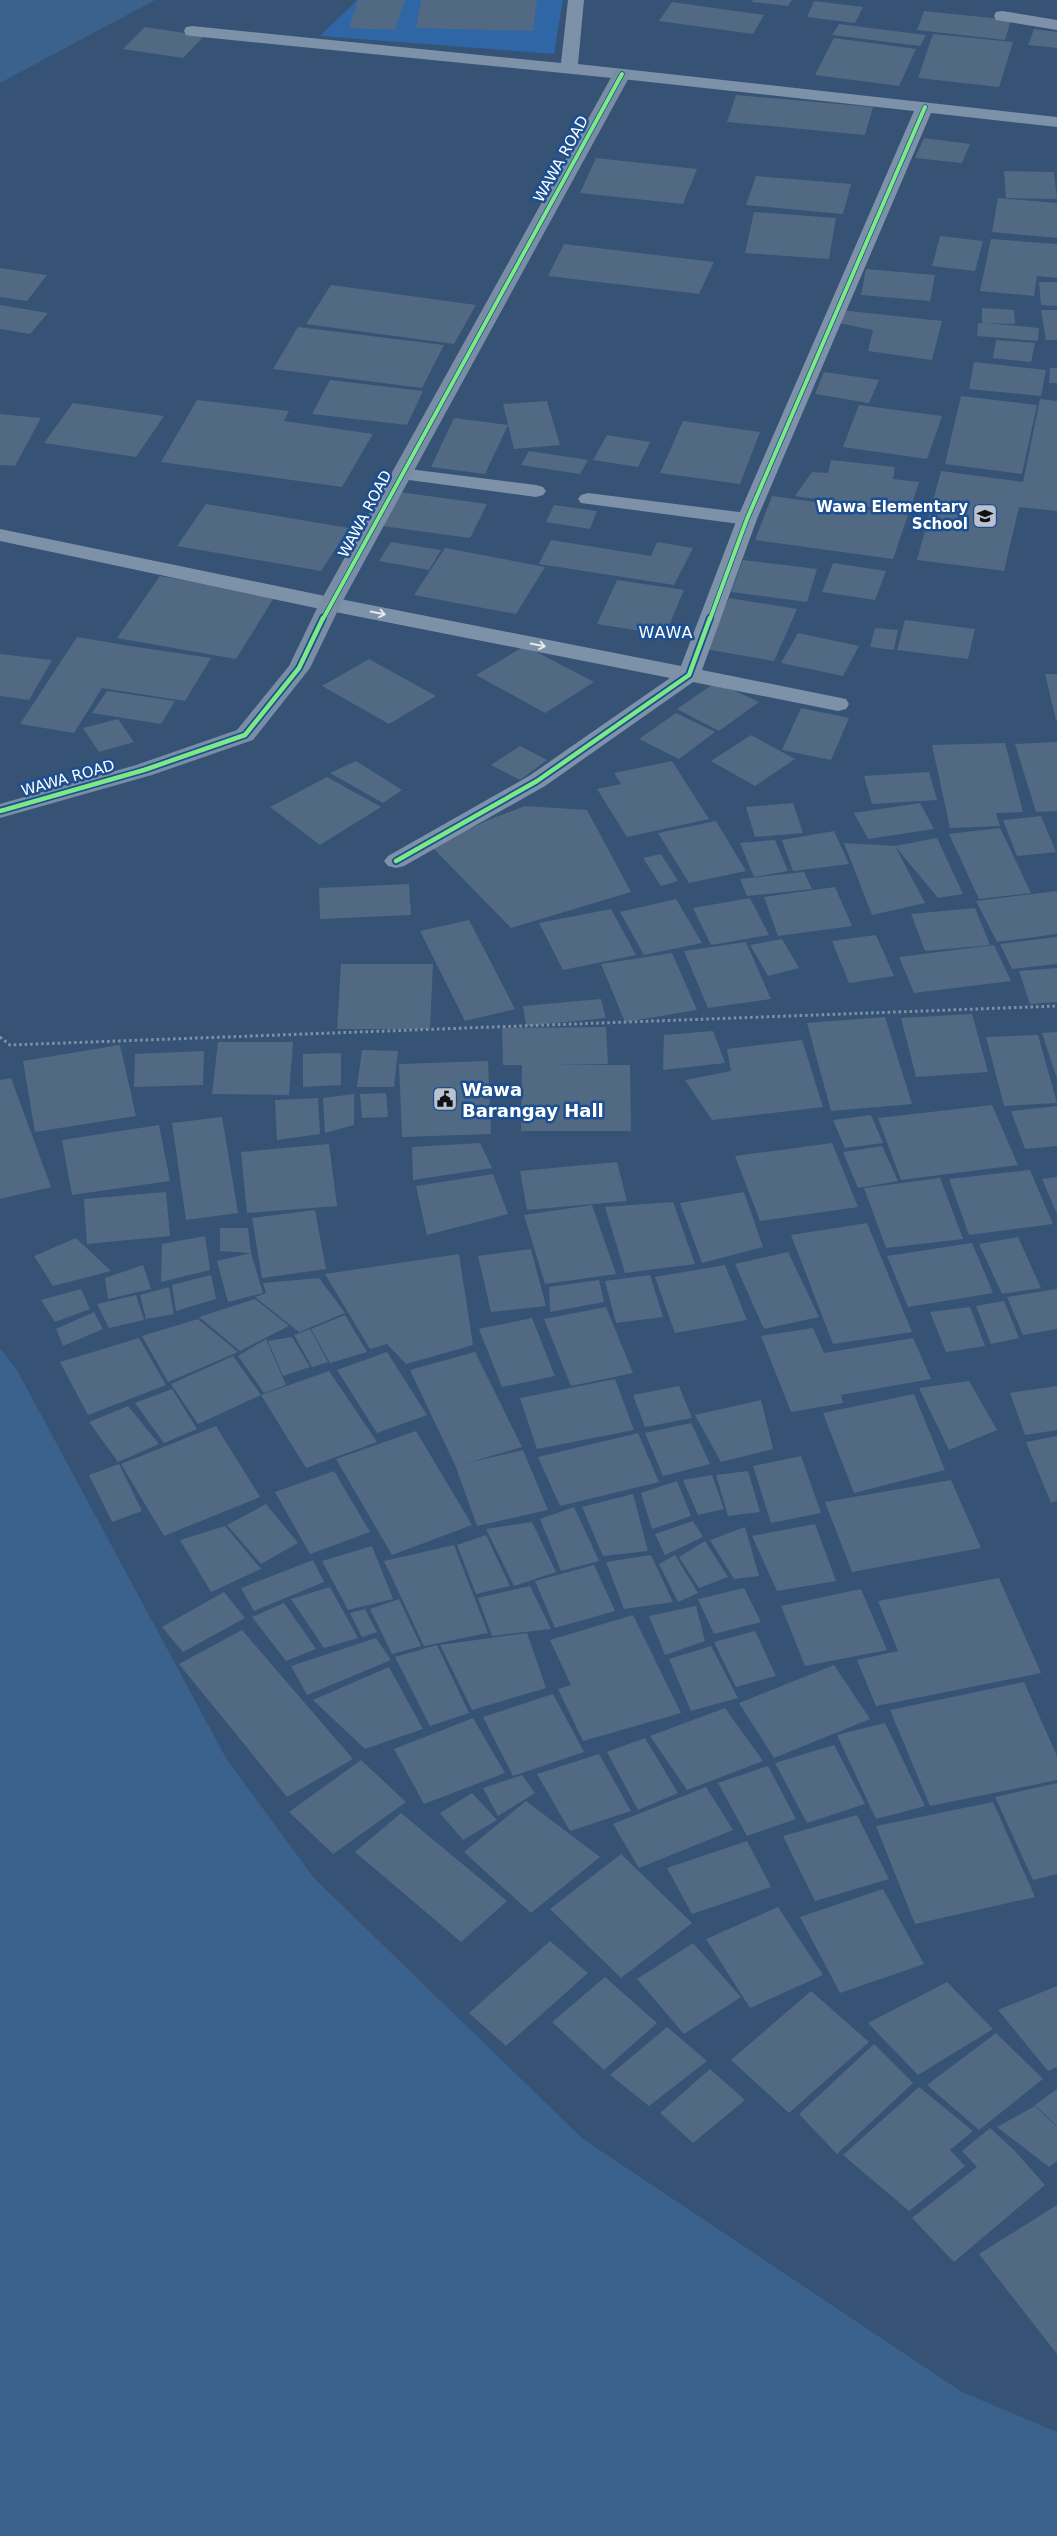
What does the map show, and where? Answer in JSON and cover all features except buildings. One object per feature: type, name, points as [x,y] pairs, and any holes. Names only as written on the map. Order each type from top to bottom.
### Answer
[{"type":"street","points":[[569,69],[576,0]]},
{"type":"street","points":[[1002,16],[1057,25]]},
{"type":"street","points":[[192,30],[622,74],[1057,122]]},
{"type":"street","name":"WAWA ROAD","points":[[0,810],[144,770],[244,734],[300,668],[330,604],[622,74]]},
{"type":"street","points":[[396,861],[537,782],[689,675],[747,520],[925,107]]},
{"type":"street","points":[[401,474],[536,491]]},
{"type":"street","points":[[588,499],[747,520]]},
{"type":"street","points":[[0,535],[330,604],[838,704]]},
{"type":"path","points":[[0,1038],[10,1045],[1057,1006]]},
{"type":"shaded area","points":[[0,0],[155,0],[0,83]]},
{"type":"shaded area","points":[[357,0],[563,0],[554,54],[320,36]]},
{"type":"shaded area","points":[[0,1348],[17,1370],[227,1760],[314,1878],[583,2139],[962,2392],[1057,2432],[1057,2536],[0,2536]]},
{"type":"cycle path","points":[[0,811],[144,770],[245,735],[299,668],[330,604],[622,74]]},
{"type":"cycle path","points":[[396,861],[537,781],[689,675],[747,519],[925,107]]},
{"type":"place","name":"Wawa Elementary School","points":[[985,516]]},
{"type":"place","name":"Wawa Barangay Hall","points":[[445,1099]]},
{"type":"district","name":"WAWA","points":[[666,632]]}]
